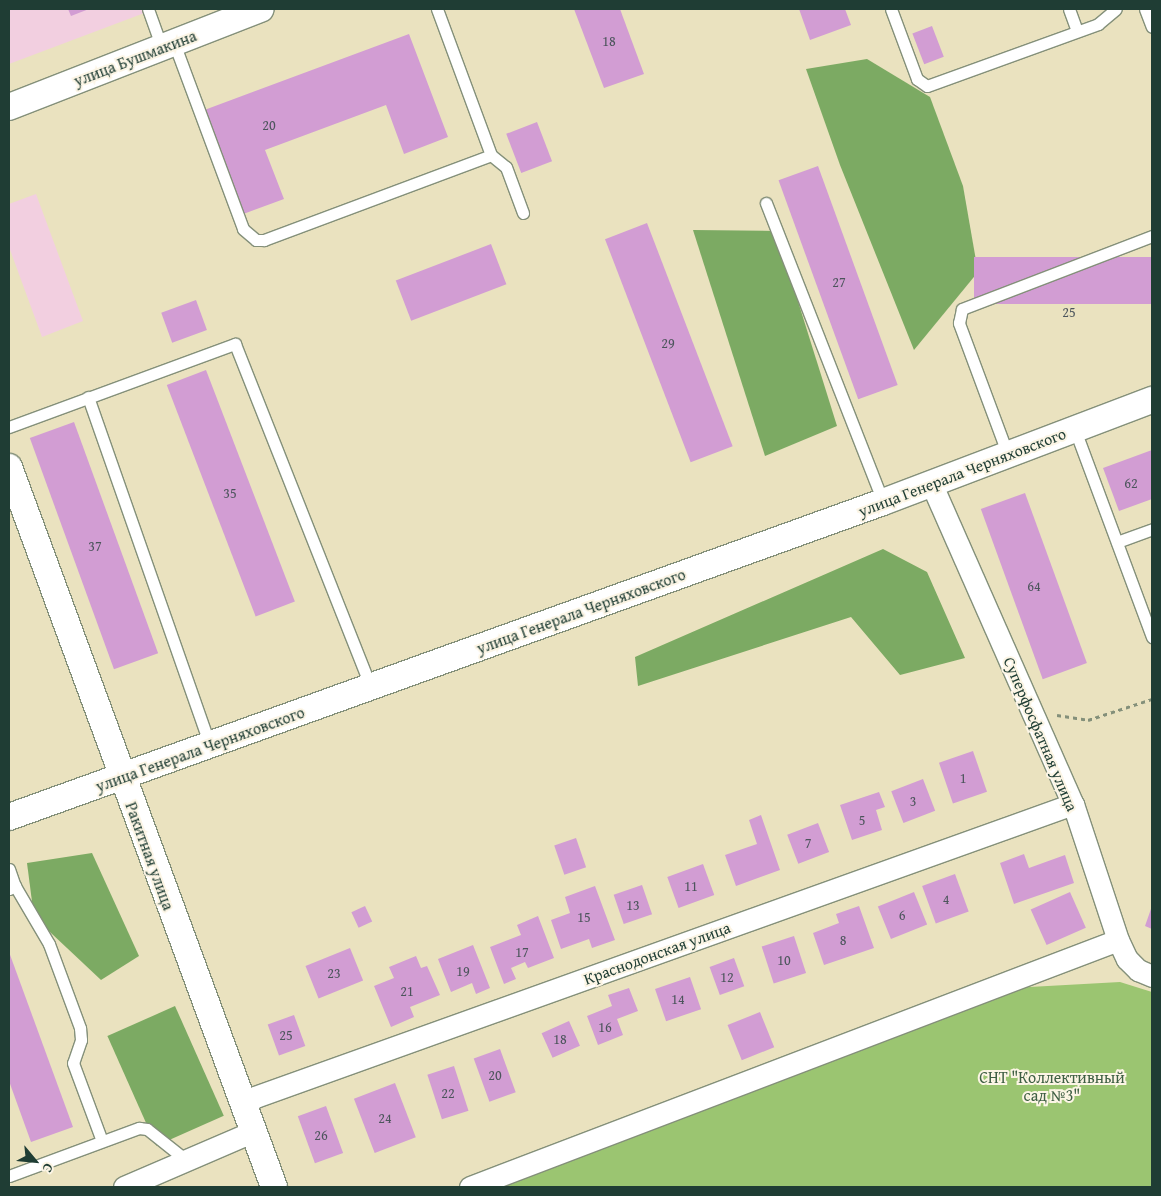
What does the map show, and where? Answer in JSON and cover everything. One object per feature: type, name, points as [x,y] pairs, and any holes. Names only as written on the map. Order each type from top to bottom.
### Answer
[{"type":"street","name":"улица Бушмакина","points":[[9,107],[261,9]]},
{"type":"street","name":"улица Генерала Черняховского","points":[[9,817],[211,746],[932,485],[1152,400]]},
{"type":"street","name":"Ракитная улица","points":[[9,467],[274,1187]]},
{"type":"street","name":"Суперфосфатная улица","points":[[932,485],[1073,804],[1118,940],[1127,959],[1138,970],[1152,976]]},
{"type":"street","name":"Краснодонская улица","points":[[244,1104],[256,1097],[1073,804]]},
{"type":"street","points":[[470,1187],[1118,940]]},
{"type":"street","points":[[124,1187],[254,1131]]},
{"type":"lane","points":[[148,9],[168,45],[243,229],[256,240],[491,155]]},
{"type":"lane","points":[[437,9],[491,155],[506,167],[523,213]]},
{"type":"lane","points":[[890,9],[917,79],[927,86],[1098,24],[1116,9]]},
{"type":"lane","points":[[1069,9],[1077,31]]},
{"type":"lane","points":[[1145,9],[1152,27]]},
{"type":"lane","points":[[766,203],[884,502]]},
{"type":"lane","points":[[1008,456],[959,323],[962,309],[1152,236]]},
{"type":"lane","points":[[9,427],[235,344],[371,687]]},
{"type":"lane","points":[[88,397],[211,746]]},
{"type":"lane","points":[[1075,430],[1152,637]]},
{"type":"lane","points":[[1117,542],[1152,529]]},
{"type":"lane","points":[[9,869],[12,888],[49,944],[80,1028],[81,1040],[73,1063],[102,1141]]},
{"type":"lane","points":[[9,1175],[139,1128],[147,1129],[186,1160]]},
{"type":"path","points":[[1032,711],[1088,720],[1152,699]]},
{"type":"shaded area","points":[[9,9],[155,9],[9,64]]},
{"type":"shaded area","points":[[36,194],[83,321],[42,337],[9,247],[9,204]]},
{"type":"green space","points":[[867,59],[930,97],[963,186],[978,272],[914,350],[840,165],[806,69]]},
{"type":"green space","points":[[693,230],[776,231],[837,426],[765,456]]},
{"type":"green space","points":[[883,549],[927,572],[965,658],[900,675],[851,617],[638,686],[635,657]]},
{"type":"green space","points":[[92,853],[139,956],[101,980],[34,917],[27,863]]},
{"type":"green space","name":"СНТ \"Коллективный сад №3\"","points":[[1120,982],[1152,992],[1152,1187],[496,1187],[1012,988]]},
{"type":"green space","points":[[175,1006],[224,1116],[156,1146],[107,1036]]},
{"type":"building","points":[[68,9],[89,9],[71,16]]},
{"type":"building","points":[[574,9],[620,9],[644,74],[604,88]]},
{"type":"building","points":[[799,9],[845,9],[851,25],[810,40]]},
{"type":"building","points":[[932,26],[944,57],[924,64],[912,34]]},
{"type":"building","points":[[409,34],[448,137],[404,154],[386,105],[265,150],[284,199],[238,216],[199,112]]},
{"type":"building","points":[[537,122],[552,161],[521,173],[506,134]]},
{"type":"building","points":[[818,166],[898,385],[858,399],[779,180]]},
{"type":"building","points":[[647,223],[733,446],[691,462],[605,239]]},
{"type":"building","points":[[491,244],[506,284],[411,321],[396,281]]},
{"type":"building","points":[[974,257],[1152,257],[1152,304],[974,304]]},
{"type":"building","points":[[196,300],[207,330],[172,343],[161,313]]},
{"type":"building","points":[[206,370],[295,602],[256,617],[167,385]]},
{"type":"building","points":[[74,422],[158,653],[114,669],[30,438]]},
{"type":"building","points":[[1152,450],[1152,499],[1119,511],[1103,468]]},
{"type":"building","points":[[1025,493],[1087,663],[1043,679],[981,509]]},
{"type":"building","points":[[973,751],[987,792],[953,803],[939,763]]},
{"type":"building","points":[[923,779],[935,811],[903,823],[891,791]]},
{"type":"building","points":[[879,792],[885,807],[876,810],[882,830],[852,840],[840,805]]},
{"type":"building","points":[[761,815],[780,870],[736,886],[725,855],[757,844],[749,820]]},
{"type":"building","points":[[818,823],[829,852],[798,864],[787,835]]},
{"type":"building","points":[[576,838],[586,867],[564,875],[554,845]]},
{"type":"building","points":[[1024,854],[1029,868],[1065,855],[1074,883],[1014,904],[1000,863]]},
{"type":"building","points":[[703,864],[714,895],[679,908],[667,877]]},
{"type":"building","points":[[955,874],[969,912],[936,924],[922,886]]},
{"type":"building","points":[[642,885],[652,914],[624,924],[614,895]]},
{"type":"building","points":[[595,886],[615,940],[592,948],[589,939],[561,949],[551,920],[570,913],[565,897]]},
{"type":"building","points":[[914,892],[927,924],[891,939],[878,907]]},
{"type":"building","points":[[1070,892],[1086,928],[1047,945],[1031,909]]},
{"type":"building","points":[[365,906],[372,921],[359,928],[351,912]]},
{"type":"building","points":[[859,906],[874,948],[824,965],[813,933],[839,923],[836,914]]},
{"type":"building","points":[[1152,906],[1152,929],[1145,926]]},
{"type":"building","points":[[538,916],[554,958],[528,968],[525,962],[511,968],[516,979],[504,984],[490,947],[521,935],[517,925]]},
{"type":"building","points":[[794,936],[806,973],[774,984],[762,947]]},
{"type":"building","points":[[473,945],[490,988],[476,994],[472,983],[451,992],[438,959]]},
{"type":"building","points":[[350,948],[363,980],[319,998],[305,966]]},
{"type":"building","points":[[9,952],[73,1127],[31,1142],[9,1081]]},
{"type":"building","points":[[416,956],[421,968],[427,966],[440,995],[410,1007],[414,1017],[391,1027],[374,986],[394,978],[389,967]]},
{"type":"building","points":[[734,958],[744,986],[720,995],[710,967]]},
{"type":"building","points":[[690,977],[701,1009],[666,1021],[655,989]]},
{"type":"building","points":[[629,988],[638,1011],[617,1019],[623,1035],[598,1045],[587,1016],[612,1006],[608,995]]},
{"type":"building","points":[[760,1012],[774,1047],[742,1060],[728,1025]]},
{"type":"building","points":[[294,1015],[305,1046],[279,1056],[268,1025]]},
{"type":"building","points":[[569,1021],[580,1046],[553,1058],[542,1033]]},
{"type":"building","points":[[500,1049],[516,1092],[489,1102],[474,1059]]},
{"type":"building","points":[[454,1066],[469,1111],[442,1119],[427,1075]]},
{"type":"building","points":[[395,1083],[416,1137],[375,1153],[354,1099]]},
{"type":"building","points":[[326,1106],[343,1153],[315,1163],[298,1116]]}]
